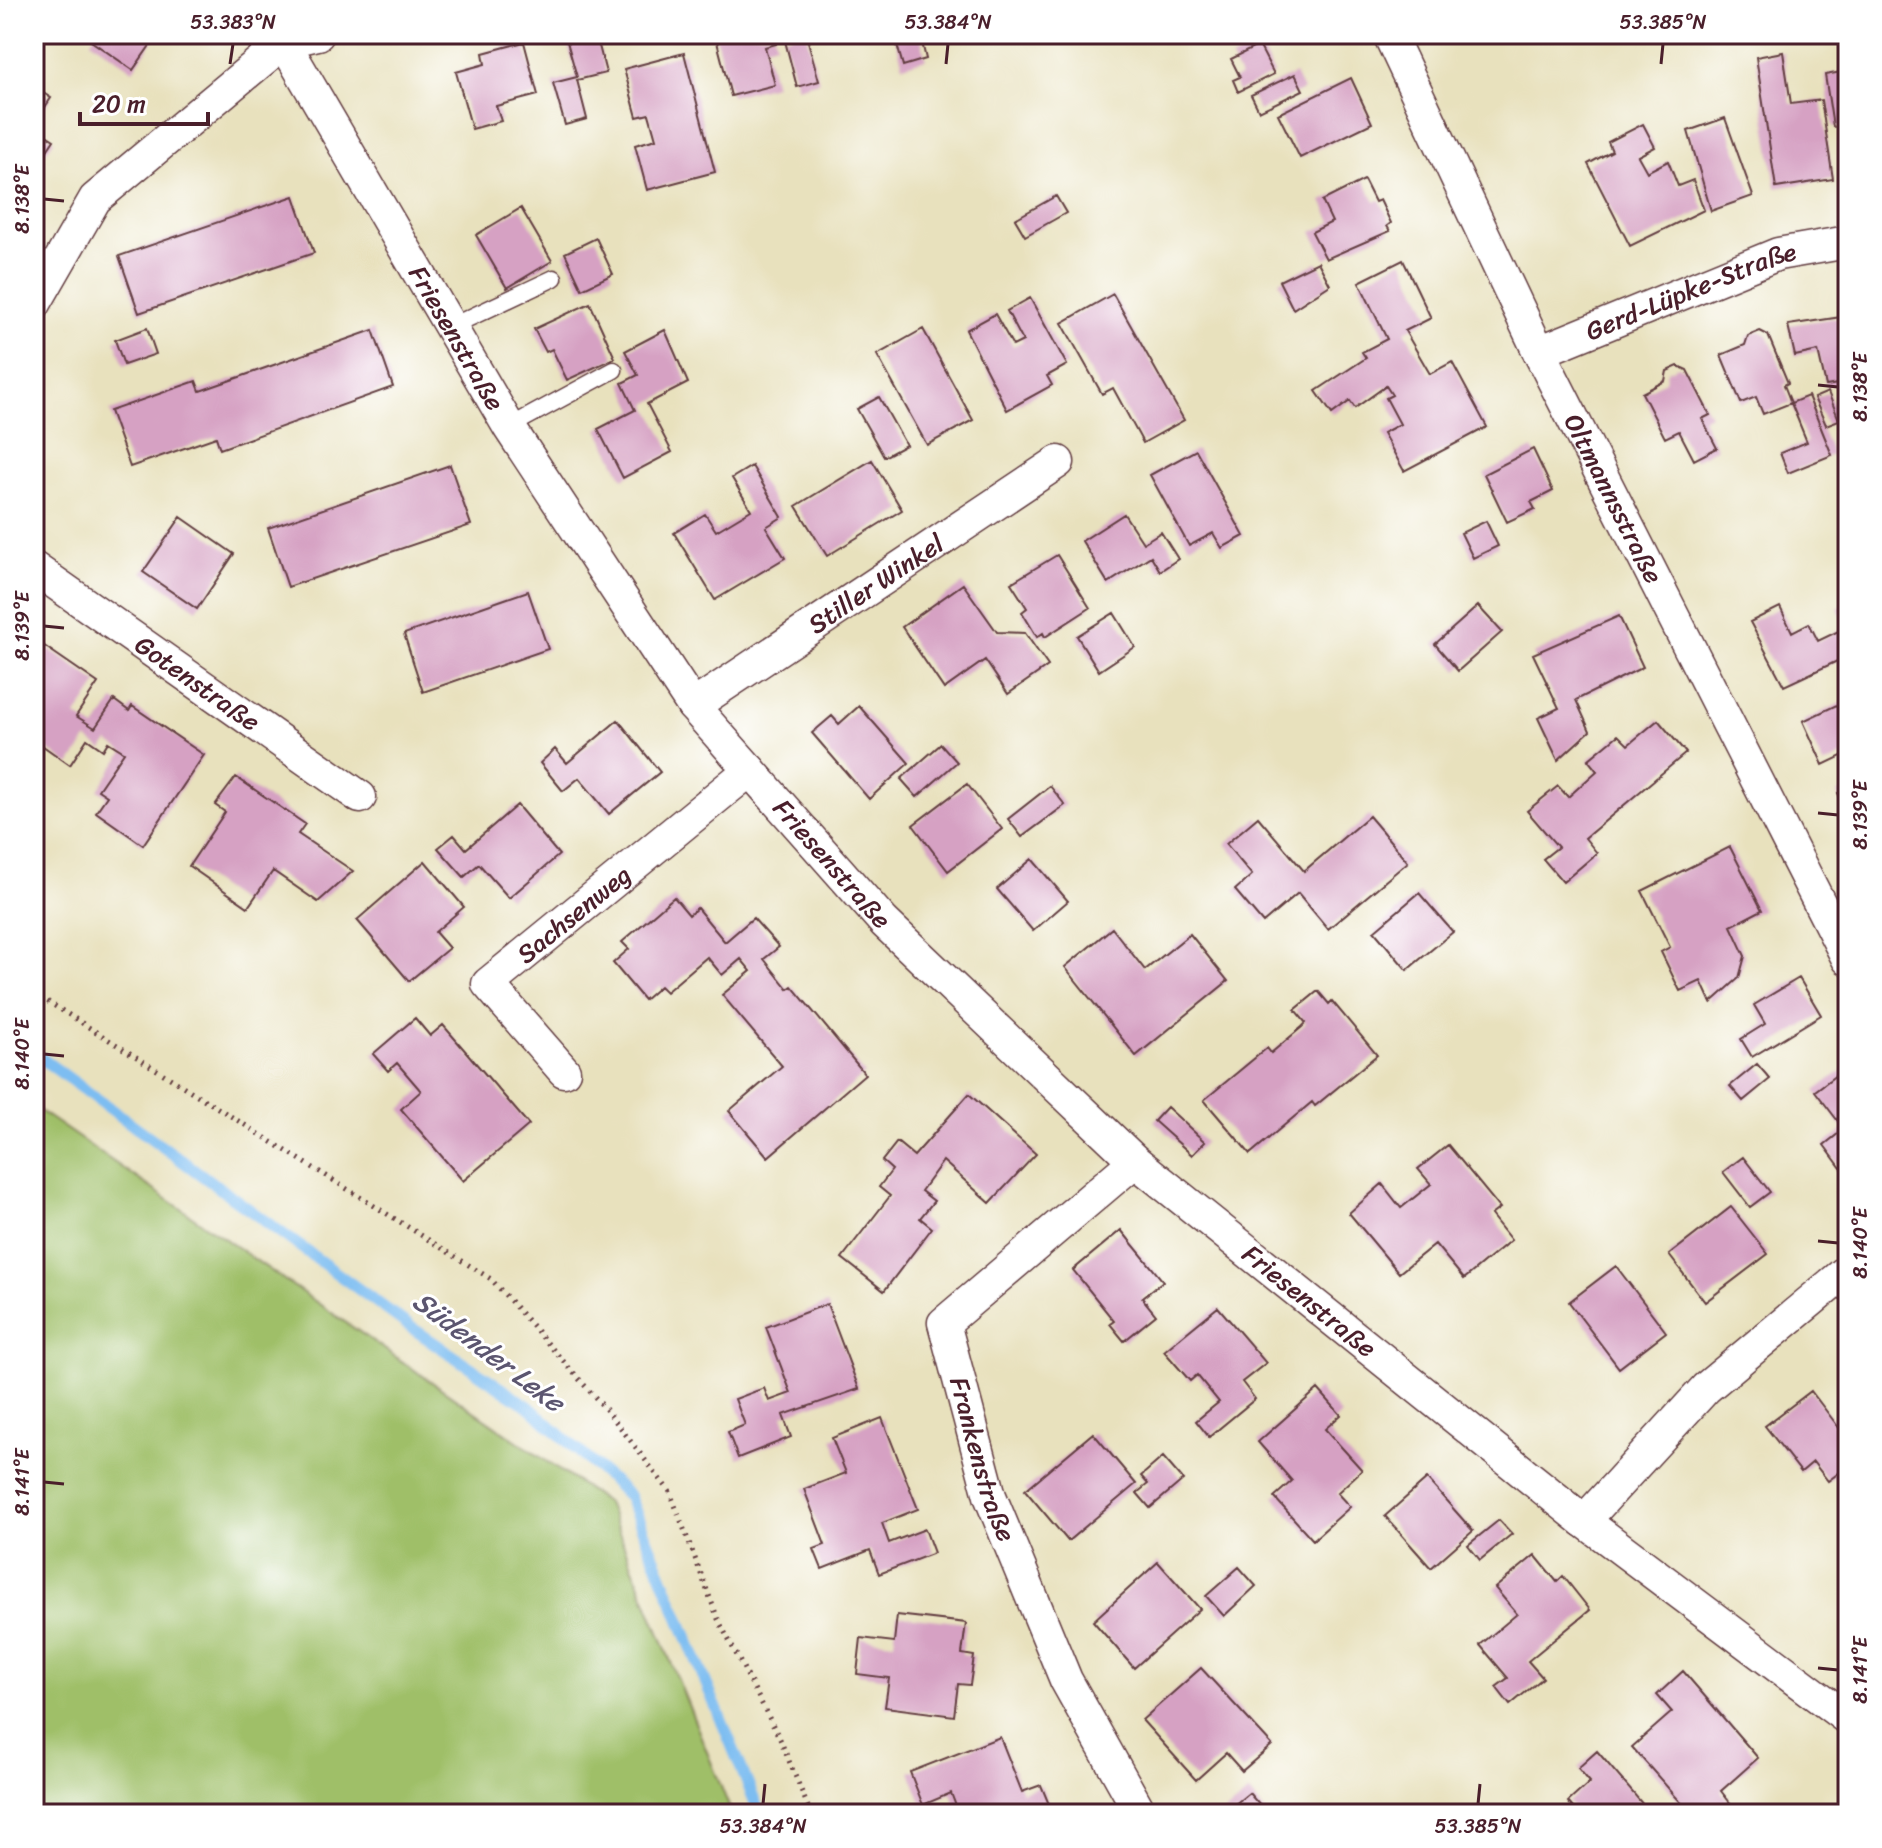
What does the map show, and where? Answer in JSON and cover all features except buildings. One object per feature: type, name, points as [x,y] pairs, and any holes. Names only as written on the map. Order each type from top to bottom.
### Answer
[{"type":"street","points":[[34,305],[95,199],[281,38],[318,34]]},
{"type":"street","name":"Oltmannsstraße","points":[[1389,34],[1539,352],[1848,959]]},
{"type":"street","name":"Friesenstraße","points":[[281,38],[509,427],[693,706],[884,922],[1135,1161],[1584,1521],[1848,1719]]},
{"type":"street","name":"Gerd-Lüpke-Straße","points":[[1539,352],[1778,254],[1848,242]]},
{"type":"street","name":"Stiller Winkel","points":[[693,706],[1058,462]]},
{"type":"street","name":"Gotenstraße","points":[[34,568],[360,797]]},
{"type":"street","name":"Sachsenweg","points":[[564,1071],[488,984],[750,770]]},
{"type":"street","name":"Frankenstraße","points":[[1135,1161],[944,1323],[990,1496],[1066,1680],[1141,1814]]},
{"type":"street","points":[[1584,1521],[1706,1388],[1848,1270]]},
{"type":"lane","points":[[450,327],[554,278]]},
{"type":"lane","points":[[509,427],[614,370]]},
{"type":"path","points":[[34,993],[491,1279],[609,1413],[670,1492],[718,1619],[780,1739],[811,1814]]},
{"type":"green space","points":[[34,1107],[607,1503],[732,1814],[34,1814]]},
{"type":"waterway","name":"Südender Leke","points":[[34,1053],[412,1328],[528,1406],[629,1496],[760,1814]]}]
